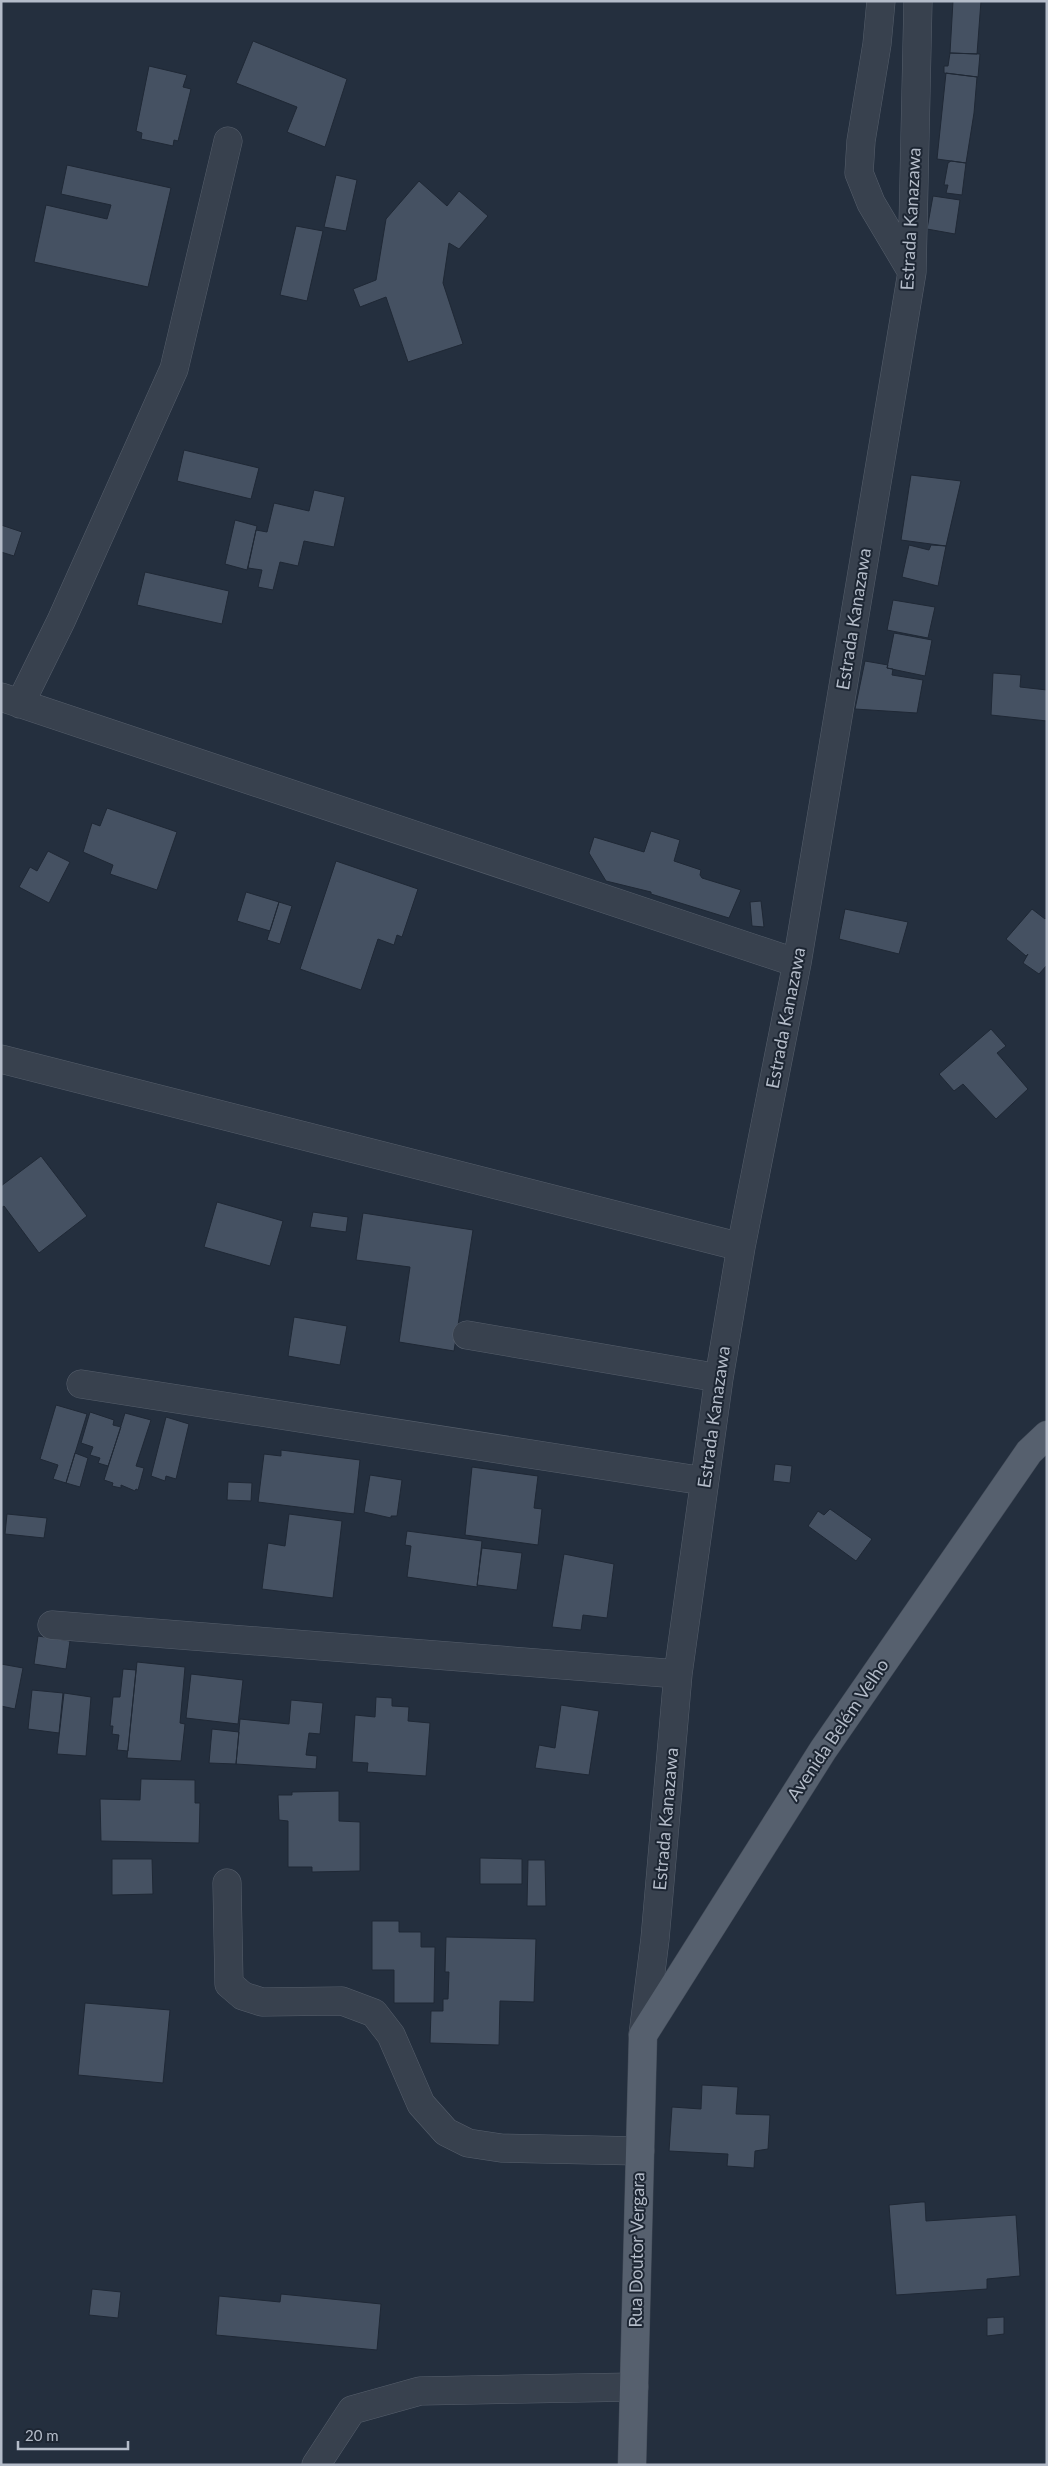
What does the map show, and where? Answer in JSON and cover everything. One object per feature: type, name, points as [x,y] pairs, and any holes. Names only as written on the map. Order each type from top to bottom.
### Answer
[{"type":"main road","name":"Avenida Belém Velho","points":[[643,2035],[823,1750],[1029,1452],[1047,1435]]},
{"type":"main road","name":"Rua Doutor Vergara","points":[[632,2465],[643,2035]]},
{"type":"street","points":[[881,1],[877,44],[861,141],[859,173],[871,203],[912,272]]},
{"type":"street","name":"Estrada Kanazawa","points":[[643,2035],[655,1939],[678,1674],[719,1378],[740,1247],[797,963],[912,272],[918,1]]},
{"type":"street","points":[[228,141],[174,369],[61,620],[11,700],[797,963]]},
{"type":"street","points":[[1,1059],[740,1247]]},
{"type":"street","points":[[468,1335],[719,1378]]},
{"type":"street","points":[[81,1384],[704,1482]]},
{"type":"street","points":[[52,1625],[678,1674]]},
{"type":"street","points":[[227,1883],[229,1984],[243,1996],[262,2002],[342,2001],[374,2013],[391,2035],[421,2104],[446,2132],[468,2143],[501,2148],[640,2151]]},
{"type":"street","points":[[316,2465],[352,2410],[420,2391],[634,2387]]},
{"type":"building","points":[[953,1],[981,1],[977,54],[950,53]]},
{"type":"building","points":[[253,41],[347,79],[325,147],[287,132],[297,107],[236,83]]},
{"type":"building","points":[[950,53],[980,54],[978,77],[944,73],[944,66],[948,66]]},
{"type":"building","points":[[149,66],[187,75],[183,87],[191,89],[178,141],[174,140],[173,146],[141,139],[142,133],[136,131]]},
{"type":"building","points":[[946,73],[977,77],[974,113],[966,163],[937,159]]},
{"type":"building","points":[[951,161],[966,163],[962,195],[946,193],[948,185],[944,185],[948,163]]},
{"type":"building","points":[[67,165],[171,188],[148,287],[34,262],[46,205],[107,219],[111,205],[61,194]]},
{"type":"building","points":[[336,175],[357,180],[346,231],[324,227]]},
{"type":"building","points":[[419,181],[447,206],[459,191],[488,216],[459,249],[449,243],[443,283],[463,344],[408,362],[386,297],[360,307],[353,289],[376,280],[386,219]]},
{"type":"building","points":[[933,196],[960,200],[955,234],[927,229]]},
{"type":"building","points":[[296,226],[323,231],[307,301],[280,295]]},
{"type":"building","points":[[184,450],[259,468],[251,499],[177,481]]},
{"type":"building","points":[[911,475],[961,481],[946,546],[901,540]]},
{"type":"building","points":[[314,490],[345,497],[334,547],[304,541],[298,566],[280,562],[273,590],[258,587],[262,570],[248,568],[256,530],[267,532],[274,503],[309,511]]},
{"type":"building","points":[[235,520],[257,526],[247,570],[225,564]]},
{"type":"building","points":[[1,525],[22,532],[14,556],[1,552]]},
{"type":"building","points":[[909,545],[929,550],[931,545],[946,546],[938,586],[902,577]]},
{"type":"building","points":[[145,572],[229,591],[222,624],[137,605]]},
{"type":"building","points":[[893,600],[935,607],[928,638],[887,630]]},
{"type":"building","points":[[894,633],[932,640],[925,676],[887,668]]},
{"type":"building","points":[[865,661],[888,665],[887,668],[893,669],[892,675],[923,680],[917,713],[855,709]]},
{"type":"building","points":[[993,673],[1021,675],[1020,687],[1047,690],[1047,721],[991,715]]},
{"type":"building","points":[[107,808],[177,832],[157,890],[110,874],[113,865],[83,852],[92,823],[100,826]]},
{"type":"building","points":[[651,831],[680,840],[674,861],[701,870],[700,875],[702,878],[741,890],[729,918],[651,894],[651,892],[606,881],[589,853],[594,837],[644,852]]},
{"type":"building","points":[[48,851],[70,862],[49,903],[19,887],[30,867],[37,871]]},
{"type":"building","points":[[336,861],[418,889],[402,937],[397,935],[394,945],[378,939],[361,990],[300,969]]},
{"type":"building","points":[[246,892],[279,902],[270,931],[237,921]]},
{"type":"building","points":[[761,901],[764,927],[752,926],[750,902]]},
{"type":"building","points":[[279,902],[292,906],[280,944],[267,940]]},
{"type":"building","points":[[845,909],[908,922],[899,954],[839,939]]},
{"type":"building","points":[[1032,909],[1045,919],[1047,917],[1047,965],[1039,974],[1023,963],[1028,954],[1026,956],[1006,939]]},
{"type":"building","points":[[991,1029],[1006,1046],[997,1053],[1028,1089],[996,1119],[963,1084],[954,1091],[939,1074]]},
{"type":"building","points":[[41,1156],[87,1216],[39,1253],[4,1206],[1,1208],[1,1186]]},
{"type":"building","points":[[217,1202],[283,1221],[270,1266],[204,1247]]},
{"type":"building","points":[[313,1212],[348,1217],[346,1232],[310,1227]]},
{"type":"building","points":[[363,1213],[473,1230],[454,1351],[399,1342],[410,1267],[356,1260]]},
{"type":"building","points":[[294,1317],[347,1326],[340,1365],[288,1356]]},
{"type":"building","points":[[56,1405],[87,1414],[66,1483],[53,1479],[58,1465],[40,1459]]},
{"type":"building","points":[[90,1412],[114,1420],[113,1425],[121,1427],[108,1466],[98,1463],[100,1458],[90,1455],[93,1447],[81,1443]]},
{"type":"building","points":[[125,1413],[151,1420],[136,1466],[144,1468],[138,1490],[136,1489],[135,1491],[121,1485],[121,1488],[112,1486],[113,1483],[104,1480]]},
{"type":"building","points":[[166,1417],[189,1424],[176,1479],[166,1476],[165,1481],[151,1476]]},
{"type":"building","points":[[281,1450],[360,1460],[354,1514],[258,1502],[264,1454],[281,1456]]},
{"type":"building","points":[[75,1453],[88,1458],[80,1487],[66,1483]]},
{"type":"building","points":[[775,1464],[792,1466],[790,1483],[773,1481]]},
{"type":"building","points":[[472,1467],[538,1476],[534,1508],[542,1509],[538,1545],[465,1535]]},
{"type":"building","points":[[370,1475],[402,1480],[397,1516],[391,1516],[391,1518],[364,1512]]},
{"type":"building","points":[[228,1482],[252,1483],[251,1501],[227,1500]]},
{"type":"building","points":[[830,1509],[872,1539],[856,1561],[808,1526],[818,1511],[824,1515]]},
{"type":"building","points":[[7,1514],[47,1518],[44,1538],[5,1534]]},
{"type":"building","points":[[289,1514],[342,1521],[333,1598],[262,1589],[268,1543],[285,1546]]},
{"type":"building","points":[[407,1531],[482,1541],[477,1587],[407,1577],[411,1546],[405,1545]]},
{"type":"building","points":[[482,1548],[522,1553],[517,1590],[477,1585]]},
{"type":"building","points":[[564,1554],[614,1564],[607,1618],[583,1615],[581,1630],[552,1627]]},
{"type":"building","points":[[38,1636],[70,1641],[66,1669],[34,1664]]},
{"type":"building","points":[[137,1662],[185,1667],[180,1723],[185,1724],[181,1761],[127,1758]]},
{"type":"building","points":[[1,1664],[23,1668],[15,1709],[1,1706]]},
{"type":"building","points":[[123,1669],[136,1670],[128,1751],[117,1750],[119,1735],[112,1734],[113,1726],[110,1726],[113,1697],[120,1697]]},
{"type":"building","points":[[191,1674],[243,1680],[238,1724],[186,1718]]},
{"type":"building","points":[[32,1690],[63,1693],[59,1733],[28,1729]]},
{"type":"building","points":[[64,1693],[91,1697],[86,1756],[57,1754]]},
{"type":"building","points":[[376,1697],[392,1698],[392,1706],[409,1707],[408,1721],[430,1723],[426,1776],[367,1772],[368,1763],[352,1762],[355,1715],[375,1717]]},
{"type":"building","points":[[291,1700],[323,1703],[320,1734],[309,1733],[306,1755],[317,1756],[316,1769],[236,1764],[240,1719],[289,1724]]},
{"type":"building","points":[[561,1705],[599,1711],[589,1775],[535,1768],[539,1745],[555,1748]]},
{"type":"building","points":[[212,1729],[239,1732],[236,1764],[209,1763]]},
{"type":"building","points":[[141,1779],[195,1780],[195,1803],[200,1803],[199,1843],[101,1841],[100,1799],[140,1800]]},
{"type":"building","points":[[339,1791],[339,1821],[360,1822],[360,1871],[312,1872],[312,1867],[288,1867],[288,1821],[279,1820],[278,1795],[292,1795],[292,1792]]},
{"type":"building","points":[[480,1858],[522,1859],[522,1884],[480,1884]]},
{"type":"building","points":[[112,1859],[152,1859],[153,1894],[112,1895]]},
{"type":"building","points":[[528,1860],[545,1860],[546,1906],[527,1906]]},
{"type":"building","points":[[372,1921],[399,1921],[399,1932],[421,1932],[421,1947],[435,1947],[434,2003],[394,2003],[394,1970],[372,1970]]},
{"type":"building","points":[[446,1937],[536,1939],[534,2002],[500,2001],[499,2045],[430,2043],[431,2011],[443,2011],[443,1999],[448,1999],[449,1972],[445,1972]]},
{"type":"building","points":[[85,2003],[170,2010],[163,2083],[78,2075]]},
{"type":"building","points":[[702,2085],[738,2087],[736,2114],[770,2115],[768,2149],[755,2151],[754,2168],[727,2166],[728,2154],[669,2151],[672,2107],[701,2109]]},
{"type":"building","points":[[925,2202],[926,2221],[1016,2215],[1020,2276],[987,2279],[987,2289],[896,2295],[889,2205]]},
{"type":"building","points":[[92,2289],[121,2292],[118,2318],[89,2315]]},
{"type":"building","points":[[281,2294],[381,2304],[377,2350],[216,2335],[219,2296],[280,2302]]},
{"type":"building","points":[[1004,2317],[1004,2334],[987,2336],[987,2318]]}]
